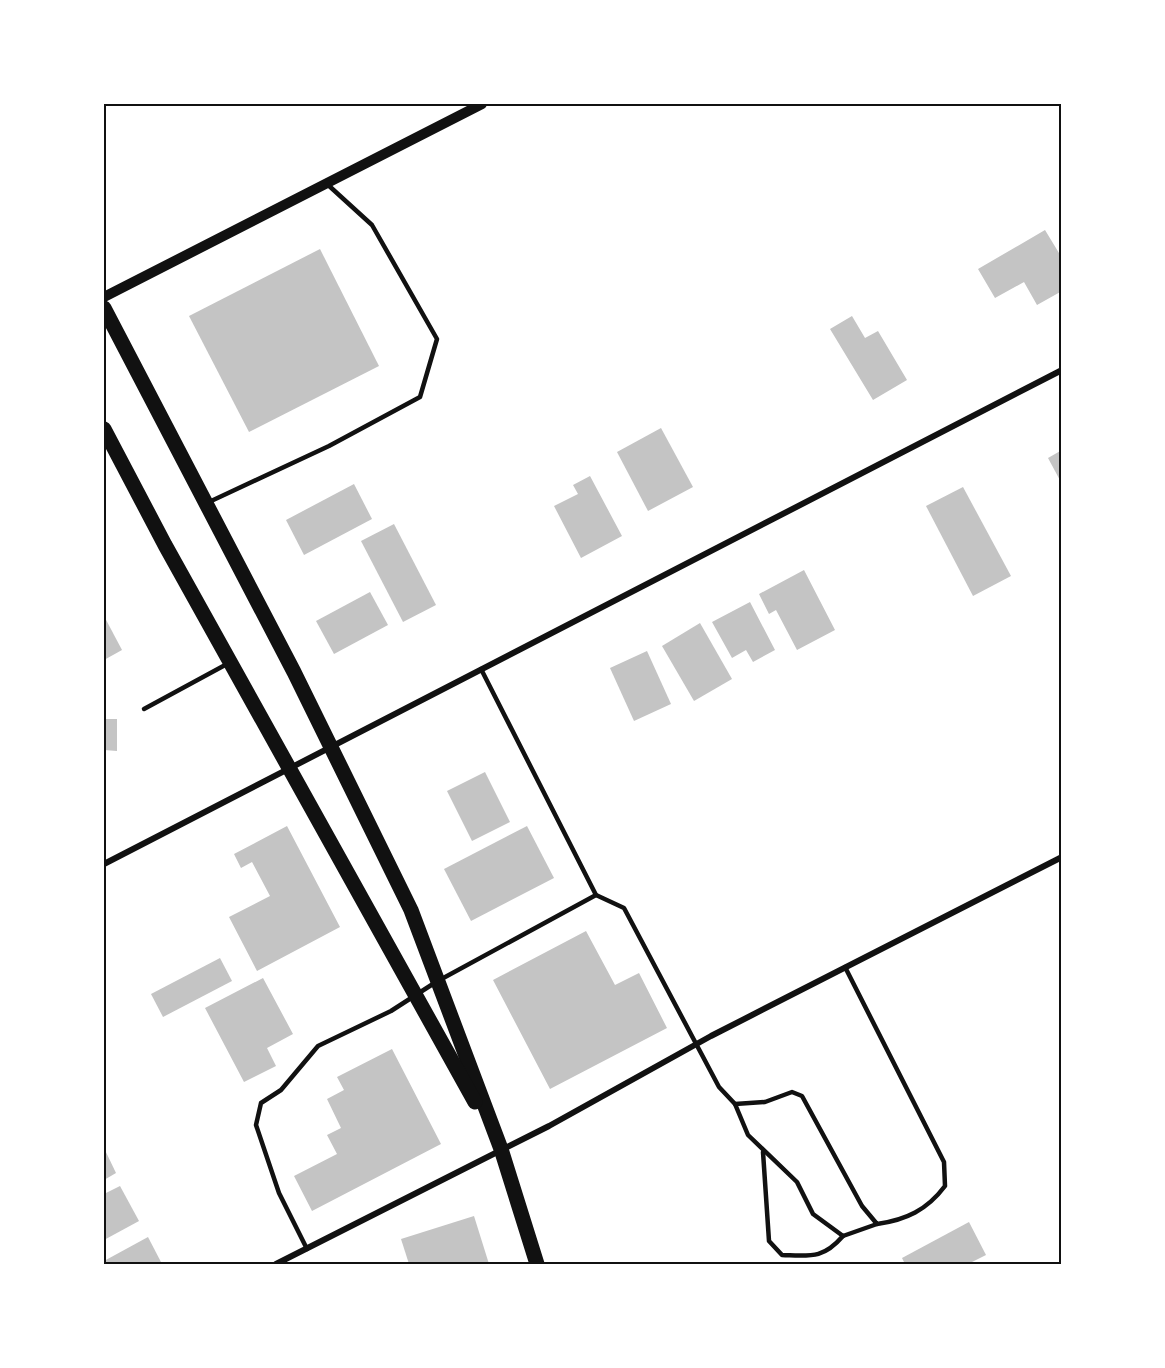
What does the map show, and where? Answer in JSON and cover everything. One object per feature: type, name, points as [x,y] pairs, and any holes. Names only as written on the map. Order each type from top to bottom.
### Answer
[{"type":"main road","points":[[104,308],[294,672],[411,910],[436,982],[501,1149],[537,1264]]},
{"type":"main road","points":[[104,429],[230,663],[501,1149]]},
{"type":"street","points":[[104,297],[482,104]]},
{"type":"street","points":[[104,864],[1062,370]]},
{"type":"street","points":[[276,1264],[637,1079],[697,1044],[845,967],[1062,857]]},
{"type":"lane","points":[[205,503],[328,446],[420,398],[437,339],[372,225],[327,184]]},
{"type":"lane","points":[[144,709],[230,663]]},
{"type":"lane","points":[[481,669],[596,895],[624,908],[719,1087],[735,1104],[748,1135],[763,1152],[782,1165],[797,1182],[813,1214],[843,1236]]},
{"type":"lane","points":[[307,1249],[279,1193],[256,1125],[261,1103],[281,1090],[318,1046],[391,1011],[436,982],[596,895]]},
{"type":"lane","points":[[763,1152],[769,1241],[782,1255],[812,1256],[830,1251],[843,1236],[878,1224],[901,1220],[933,1203],[945,1186],[944,1162],[845,967]]},
{"type":"lane","points":[[735,1104],[765,1102],[792,1092],[802,1096],[862,1206],[878,1224]]},
{"type":"building","points":[[1045,230],[1062,258],[1062,291],[1037,305],[1024,282],[995,298],[978,269]]},
{"type":"building","points":[[320,249],[379,366],[249,432],[189,316]]},
{"type":"building","points":[[852,316],[865,338],[878,331],[907,380],[873,400],[830,329]]},
{"type":"building","points":[[661,428],[693,487],[648,511],[617,452]]},
{"type":"building","points":[[1062,450],[1062,484],[1048,458]]},
{"type":"building","points":[[590,476],[622,536],[581,558],[554,506],[578,494],[573,485]]},
{"type":"building","points":[[354,484],[372,519],[304,555],[286,520]]},
{"type":"building","points":[[963,487],[1011,576],[973,596],[926,506]]},
{"type":"building","points":[[394,524],[436,605],[403,622],[361,541]]},
{"type":"building","points":[[804,570],[835,630],[797,650],[776,610],[769,614],[759,594]]},
{"type":"building","points":[[370,592],[388,625],[334,654],[316,621]]},
{"type":"building","points":[[750,602],[775,650],[753,662],[746,650],[732,658],[712,622]]},
{"type":"building","points":[[104,616],[122,650],[104,660]]},
{"type":"building","points":[[700,623],[732,679],[694,701],[662,646]]},
{"type":"building","points":[[647,651],[671,704],[634,721],[610,668]]},
{"type":"building","points":[[104,719],[117,719],[117,751],[104,750]]},
{"type":"building","points":[[485,772],[510,822],[472,841],[447,791]]},
{"type":"building","points":[[287,826],[340,927],[257,971],[229,917],[270,896],[252,862],[241,868],[234,854]]},
{"type":"building","points":[[527,826],[554,878],[471,921],[444,869]]},
{"type":"building","points":[[586,931],[615,985],[639,973],[667,1028],[550,1089],[493,980]]},
{"type":"building","points":[[220,958],[232,981],[163,1017],[151,994]]},
{"type":"building","points":[[263,978],[293,1034],[267,1048],[276,1066],[244,1082],[205,1008]]},
{"type":"building","points":[[392,1049],[441,1144],[312,1211],[294,1176],[337,1154],[327,1135],[341,1128],[327,1099],[344,1090],[337,1077]]},
{"type":"building","points":[[104,1148],[116,1173],[104,1180]]},
{"type":"building","points":[[120,1186],[139,1221],[104,1240],[104,1194]]},
{"type":"building","points":[[474,1216],[489,1264],[409,1264],[401,1239]]},
{"type":"building","points":[[969,1222],[986,1255],[968,1264],[905,1264],[902,1258]]},
{"type":"building","points":[[148,1237],[162,1264],[104,1264],[104,1261]]}]
